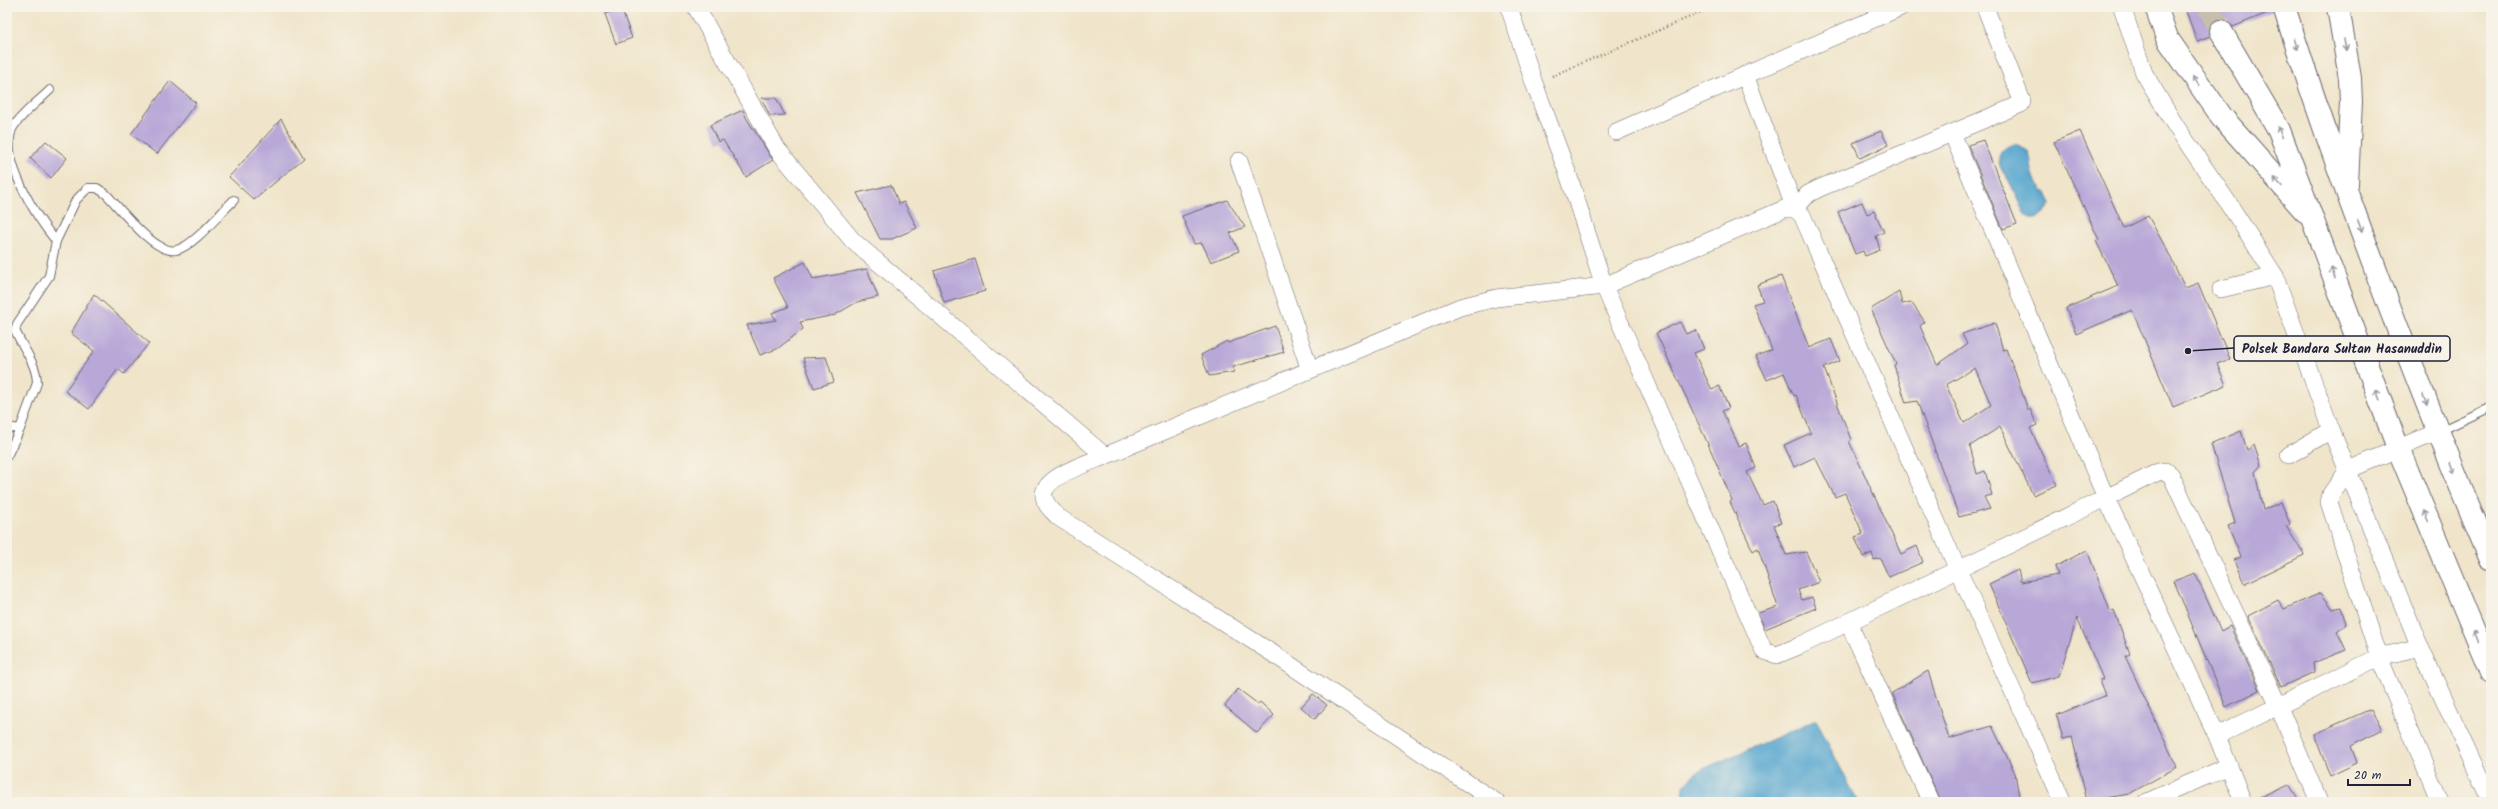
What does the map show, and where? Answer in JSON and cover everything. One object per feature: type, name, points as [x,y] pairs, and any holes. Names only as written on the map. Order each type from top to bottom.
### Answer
[{"type":"main road","points":[[2156,7],[2167,38],[2222,117],[2314,221]]},
{"type":"main road","points":[[2284,7],[2319,116],[2346,189],[2437,432],[2491,560]]},
{"type":"main road","points":[[2338,7],[2350,78],[2352,127],[2346,189]]},
{"type":"main road","points":[[2221,31],[2279,130],[2398,448],[2491,672]]},
{"type":"street","points":[[696,7],[777,149],[853,241],[1105,456]]},
{"type":"street","points":[[1509,7],[1534,83],[1569,178],[1604,286],[1764,651],[1777,655],[1849,624],[2158,472],[2166,471],[2171,476],[2279,707],[2319,802]]},
{"type":"street","points":[[1616,132],[1901,7]]},
{"type":"street","points":[[1496,802],[1272,653],[1058,517],[1048,506],[1043,496],[1046,487],[1053,479],[1105,456],[1460,307],[1496,298],[1604,286],[1784,209],[1795,209],[1808,194],[1820,188],[2021,104],[2022,101],[1986,7]]},
{"type":"street","points":[[2122,7],[2144,73],[2175,125],[2230,204],[2275,276],[2331,430],[2420,647],[2491,802]]},
{"type":"street","points":[[1745,75],[1795,209],[1802,215],[1958,570],[2063,802]]},
{"type":"street","points":[[1952,133],[2106,498],[2217,736],[2243,802]]},
{"type":"street","points":[[1239,162],[1310,370]]},
{"type":"street","points":[[2221,289],[2275,276]]},
{"type":"street","points":[[2289,455],[2331,430]]},
{"type":"street","points":[[2437,432],[2348,470],[2331,494],[2329,502],[2379,658],[2440,802]]},
{"type":"street","points":[[1849,624],[1931,802]]},
{"type":"street","points":[[2217,736],[2379,658],[2420,647]]},
{"type":"street","points":[[2147,802],[2229,766]]},
{"type":"lane","points":[[50,90],[11,130],[8,148],[9,164],[15,179],[35,216],[56,241]]},
{"type":"lane","points":[[7,456],[20,429],[37,383],[37,376],[15,330],[17,324],[49,276],[56,241],[76,200],[88,188],[97,188],[106,194],[155,244],[166,250],[176,250],[188,244],[234,200]]},
{"type":"lane","points":[[2437,432],[2491,407]]},
{"type":"lane","points":[[7,427],[20,429]]},
{"type":"path","points":[[1534,83],[1713,7]]},
{"type":"water","points":[[2014,144],[2028,152],[2033,176],[2051,201],[2051,205],[2043,214],[2036,218],[2030,218],[2026,214],[2000,166],[1999,158],[2002,151],[2006,147]]},
{"type":"water","points":[[1816,720],[1858,802],[1682,802],[1683,787],[1696,772]]},
{"type":"building","points":[[2195,7],[2272,7],[2272,11],[2233,27],[2227,20],[2215,20],[2210,25],[2210,36],[2197,41],[2186,11]]},
{"type":"building","points":[[621,8],[632,38],[616,44],[605,14]]},
{"type":"building","points":[[170,81],[196,103],[157,154],[131,134]]},
{"type":"building","points":[[761,98],[776,98],[785,115],[770,116]]},
{"type":"building","points":[[743,110],[747,119],[773,160],[746,177],[723,140],[718,142],[710,125]]},
{"type":"building","points":[[281,119],[304,158],[254,200],[229,177]]},
{"type":"building","points":[[1881,131],[1888,145],[1860,158],[1853,143]]},
{"type":"building","points":[[2080,131],[2124,228],[2148,216],[2167,250],[2185,288],[2198,283],[2230,359],[2217,364],[2226,385],[2173,407],[2132,310],[2076,334],[2066,308],[2118,286],[2096,241],[2099,240],[2054,142]]},
{"type":"building","points":[[1983,140],[2017,224],[2003,229],[1968,145]]},
{"type":"building","points":[[46,141],[67,158],[51,178],[30,158]]},
{"type":"building","points":[[891,185],[899,204],[904,202],[917,228],[892,239],[880,239],[857,193]]},
{"type":"building","points":[[1227,200],[1245,227],[1230,233],[1239,251],[1211,262],[1202,243],[1194,244],[1182,216]]},
{"type":"building","points":[[1862,202],[1867,214],[1874,211],[1884,232],[1876,236],[1880,250],[1865,256],[1863,251],[1855,254],[1838,212]]},
{"type":"building","points":[[975,259],[985,291],[944,303],[934,271]]},
{"type":"building","points":[[805,262],[813,279],[867,269],[878,297],[857,302],[835,315],[800,322],[803,329],[777,349],[760,355],[747,325],[776,320],[772,313],[788,307],[773,278]]},
{"type":"building","points":[[1781,276],[1809,348],[1831,339],[1840,361],[1824,368],[1851,440],[1849,441],[1901,554],[1917,546],[1923,562],[1889,577],[1880,558],[1874,560],[1872,553],[1863,557],[1855,537],[1863,534],[1845,493],[1835,497],[1815,457],[1794,467],[1784,445],[1811,433],[1796,395],[1794,396],[1784,373],[1767,380],[1756,356],[1772,350],[1753,304],[1763,301],[1757,285]]},
{"type":"building","points":[[1899,292],[1902,304],[1911,302],[1925,322],[1920,326],[1937,365],[1967,344],[1962,334],[1995,323],[2003,350],[2006,349],[2028,410],[2030,409],[2037,425],[2030,428],[2057,485],[2033,495],[2000,427],[1970,446],[1977,474],[1985,471],[1992,495],[1984,497],[1990,509],[1959,517],[1917,401],[1906,403],[1894,365],[1896,364],[1871,309]],"holes":[[[1975,368],[1991,405],[1964,423],[1946,385]]]},
{"type":"building","points":[[94,294],[149,343],[124,374],[118,369],[89,409],[65,391],[94,351],[71,333]]},
{"type":"building","points":[[1680,322],[1686,334],[1696,330],[1704,349],[1694,353],[1712,390],[1719,386],[1729,408],[1722,411],[1739,446],[1746,443],[1756,468],[1747,472],[1763,505],[1773,501],[1781,523],[1774,525],[1786,555],[1806,552],[1819,582],[1798,590],[1802,600],[1812,597],[1816,608],[1765,629],[1758,613],[1778,607],[1758,548],[1753,551],[1730,502],[1732,500],[1709,446],[1656,333]]},
{"type":"building","points":[[1275,326],[1284,352],[1233,367],[1234,372],[1209,376],[1201,355],[1227,341],[1228,343]]},
{"type":"building","points":[[826,357],[834,382],[814,388],[803,358]]},
{"type":"building","points":[[2241,431],[2247,450],[2254,445],[2261,465],[2255,472],[2263,510],[2281,502],[2290,524],[2286,526],[2304,555],[2244,584],[2234,560],[2241,557],[2228,526],[2235,523],[2211,444]]},
{"type":"building","points":[[2087,550],[2110,611],[2114,610],[2130,654],[2125,656],[2177,767],[2129,794],[2087,801],[2072,737],[2063,739],[2057,715],[2106,695],[2100,680],[2103,679],[2077,618],[2059,676],[2032,683],[1989,584],[2018,570],[2021,582],[2058,575],[2055,567]]},
{"type":"building","points":[[2195,573],[2221,631],[2230,626],[2260,690],[2226,707],[2174,581]]},
{"type":"building","points":[[2321,593],[2333,609],[2341,607],[2346,624],[2337,631],[2346,650],[2313,663],[2314,672],[2281,687],[2248,616],[2278,600],[2284,609]]},
{"type":"building","points":[[1928,671],[1949,739],[1992,726],[2015,773],[2020,802],[1941,802],[1892,693]]},
{"type":"building","points":[[1238,689],[1258,704],[1260,702],[1274,715],[1257,733],[1225,706]]},
{"type":"building","points":[[1313,694],[1327,705],[1315,719],[1301,707]]},
{"type":"building","points":[[2371,709],[2382,730],[2351,746],[2357,763],[2330,776],[2314,734]]},
{"type":"building","points":[[2289,784],[2300,802],[2253,802],[2253,800]]},
{"type":"tunnel","points":[[2208,7],[2221,31]]},
{"type":"place","name":"Polsek Bandara Sultan Hasanuddin","points":[[2188,351]]}]
